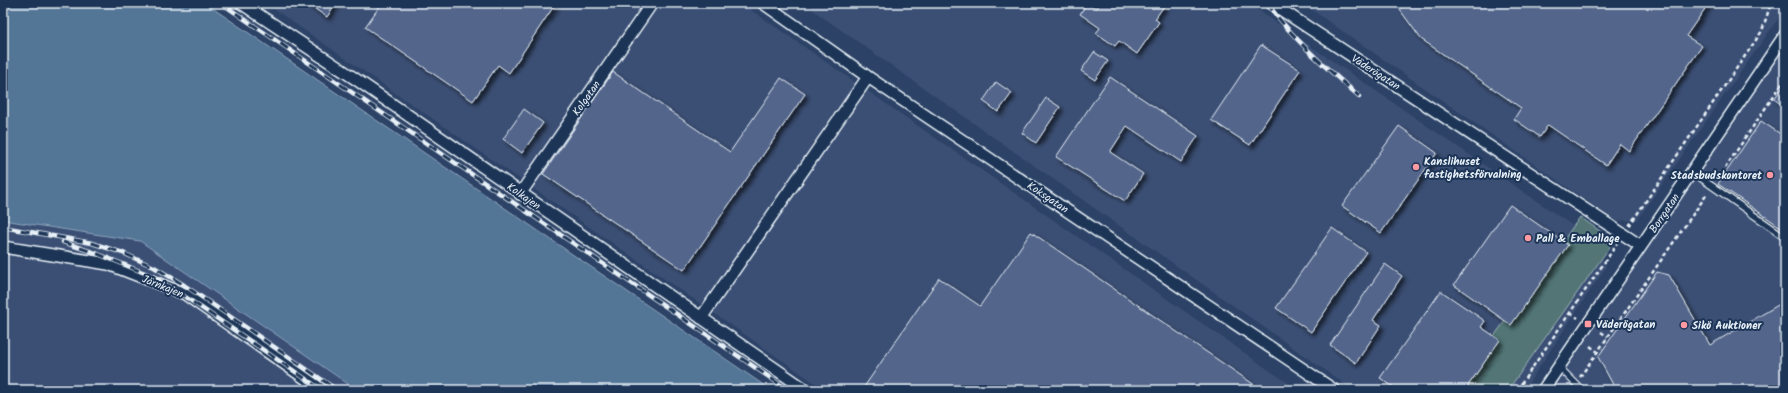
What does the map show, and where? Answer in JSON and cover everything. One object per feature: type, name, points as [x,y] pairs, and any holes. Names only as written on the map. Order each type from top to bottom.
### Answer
[{"type":"street","name":"Kolkajen","points":[[241,3],[357,80],[520,194],[806,390]]},
{"type":"street","name":"Kolgatan","points":[[520,194],[652,3]]},
{"type":"street","name":"Koksgatan","points":[[763,3],[868,77],[1334,390]]},
{"type":"street","points":[[776,13],[783,3]]},
{"type":"street","name":"Väderögatan","points":[[1271,3],[1623,235],[1642,246]]},
{"type":"street","name":"Borrgatan","points":[[1543,390],[1785,35]]},
{"type":"street","points":[[701,318],[868,77]]},
{"type":"street","name":"Järnkajen","points":[[3,247],[108,264],[185,294],[322,390]]},
{"type":"lane","points":[[1692,172],[1785,238]]},
{"type":"lane","points":[[1559,367],[1582,390]]},
{"type":"path","points":[[1517,390],[1762,31],[1771,3]]},
{"type":"path","points":[[1576,383],[1785,79]]},
{"type":"path","points":[[1570,313],[1578,318]]},
{"type":"path","points":[[1601,332],[1608,337]]},
{"type":"path","points":[[1590,346],[1598,352]]},
{"type":"shaded area","points":[[3,3],[205,3],[771,390],[357,390],[140,241],[3,220]]},
{"type":"shaded area","points":[[265,3],[741,3],[1298,390],[825,390]]},
{"type":"shaded area","points":[[810,3],[1248,3],[1595,241],[1606,267],[1524,390],[1353,390],[814,11]]},
{"type":"shaded area","points":[[1302,3],[1785,3],[1785,9],[1637,220],[1616,221]]},
{"type":"shaded area","points":[[1785,35],[1785,390],[1543,390]]},
{"type":"shaded area","points":[[3,220],[140,241],[357,390],[3,390]]},
{"type":"green space","points":[[1580,217],[1614,241],[1508,390],[1475,390],[1461,382]]},
{"type":"building","points":[[306,3],[336,3],[327,17]]},
{"type":"building","points":[[382,3],[556,3],[509,73],[498,65],[473,101],[365,27]]},
{"type":"building","points":[[1087,3],[1097,8],[1100,3],[1166,3],[1155,19],[1159,22],[1137,54],[1119,41],[1115,46],[1096,33],[1100,28],[1080,14]]},
{"type":"building","points":[[1398,3],[1709,3],[1686,36],[1702,46],[1629,151],[1620,144],[1606,165],[1548,125],[1540,137],[1514,119],[1521,108],[1421,39],[1400,10],[1402,6]]},
{"type":"building","points":[[1261,45],[1300,70],[1250,145],[1211,120]]},
{"type":"building","points":[[1094,52],[1108,61],[1095,80],[1081,71]]},
{"type":"building","points":[[613,72],[730,152],[781,78],[805,94],[684,270],[543,174]]},
{"type":"building","points":[[1110,77],[1198,136],[1181,162],[1127,126],[1110,152],[1143,174],[1125,201],[1056,157]]},
{"type":"building","points":[[996,82],[1012,93],[998,112],[983,101]]},
{"type":"building","points":[[1785,84],[1785,107],[1774,99]]},
{"type":"building","points":[[1046,98],[1060,107],[1036,143],[1022,133]]},
{"type":"building","points":[[524,109],[543,123],[522,153],[503,139]]},
{"type":"building","points":[[1761,121],[1785,137],[1785,230],[1718,184]]},
{"type":"building","points":[[1399,126],[1437,153],[1381,233],[1342,206]]},
{"type":"building","points":[[1510,205],[1568,245],[1511,325],[1454,285]]},
{"type":"building","points":[[1332,228],[1366,252],[1311,332],[1276,308]]},
{"type":"building","points":[[1031,232],[1262,390],[862,390],[939,278],[980,306]]},
{"type":"building","points":[[1385,264],[1402,276],[1373,320],[1381,325],[1356,363],[1330,345]]},
{"type":"building","points":[[1657,272],[1669,275],[1710,345],[1785,301],[1785,390],[1616,390],[1598,357]]},
{"type":"building","points":[[1441,291],[1485,321],[1481,327],[1500,340],[1465,390],[1398,390],[1380,378]]},
{"type":"railway","points":[[221,3],[788,390]]},
{"type":"railway","points":[[1267,3],[1299,41],[1359,96]]},
{"type":"railway","points":[[3,227],[92,243],[123,253],[154,267],[184,285],[337,390]]},
{"type":"railway","points":[[63,242],[98,254],[152,276],[184,296],[322,390]]},
{"type":"place","name":"Kanslihuset fastighetsförvalning","points":[[1416,167]]},
{"type":"place","name":"Stadsbudskontoret","points":[[1770,175]]},
{"type":"place","name":"Pall & Emballage","points":[[1528,238]]},
{"type":"place","name":"Väderögatan","points":[[1588,324]]},
{"type":"place","name":"Sikö Auktioner","points":[[1684,325]]}]
